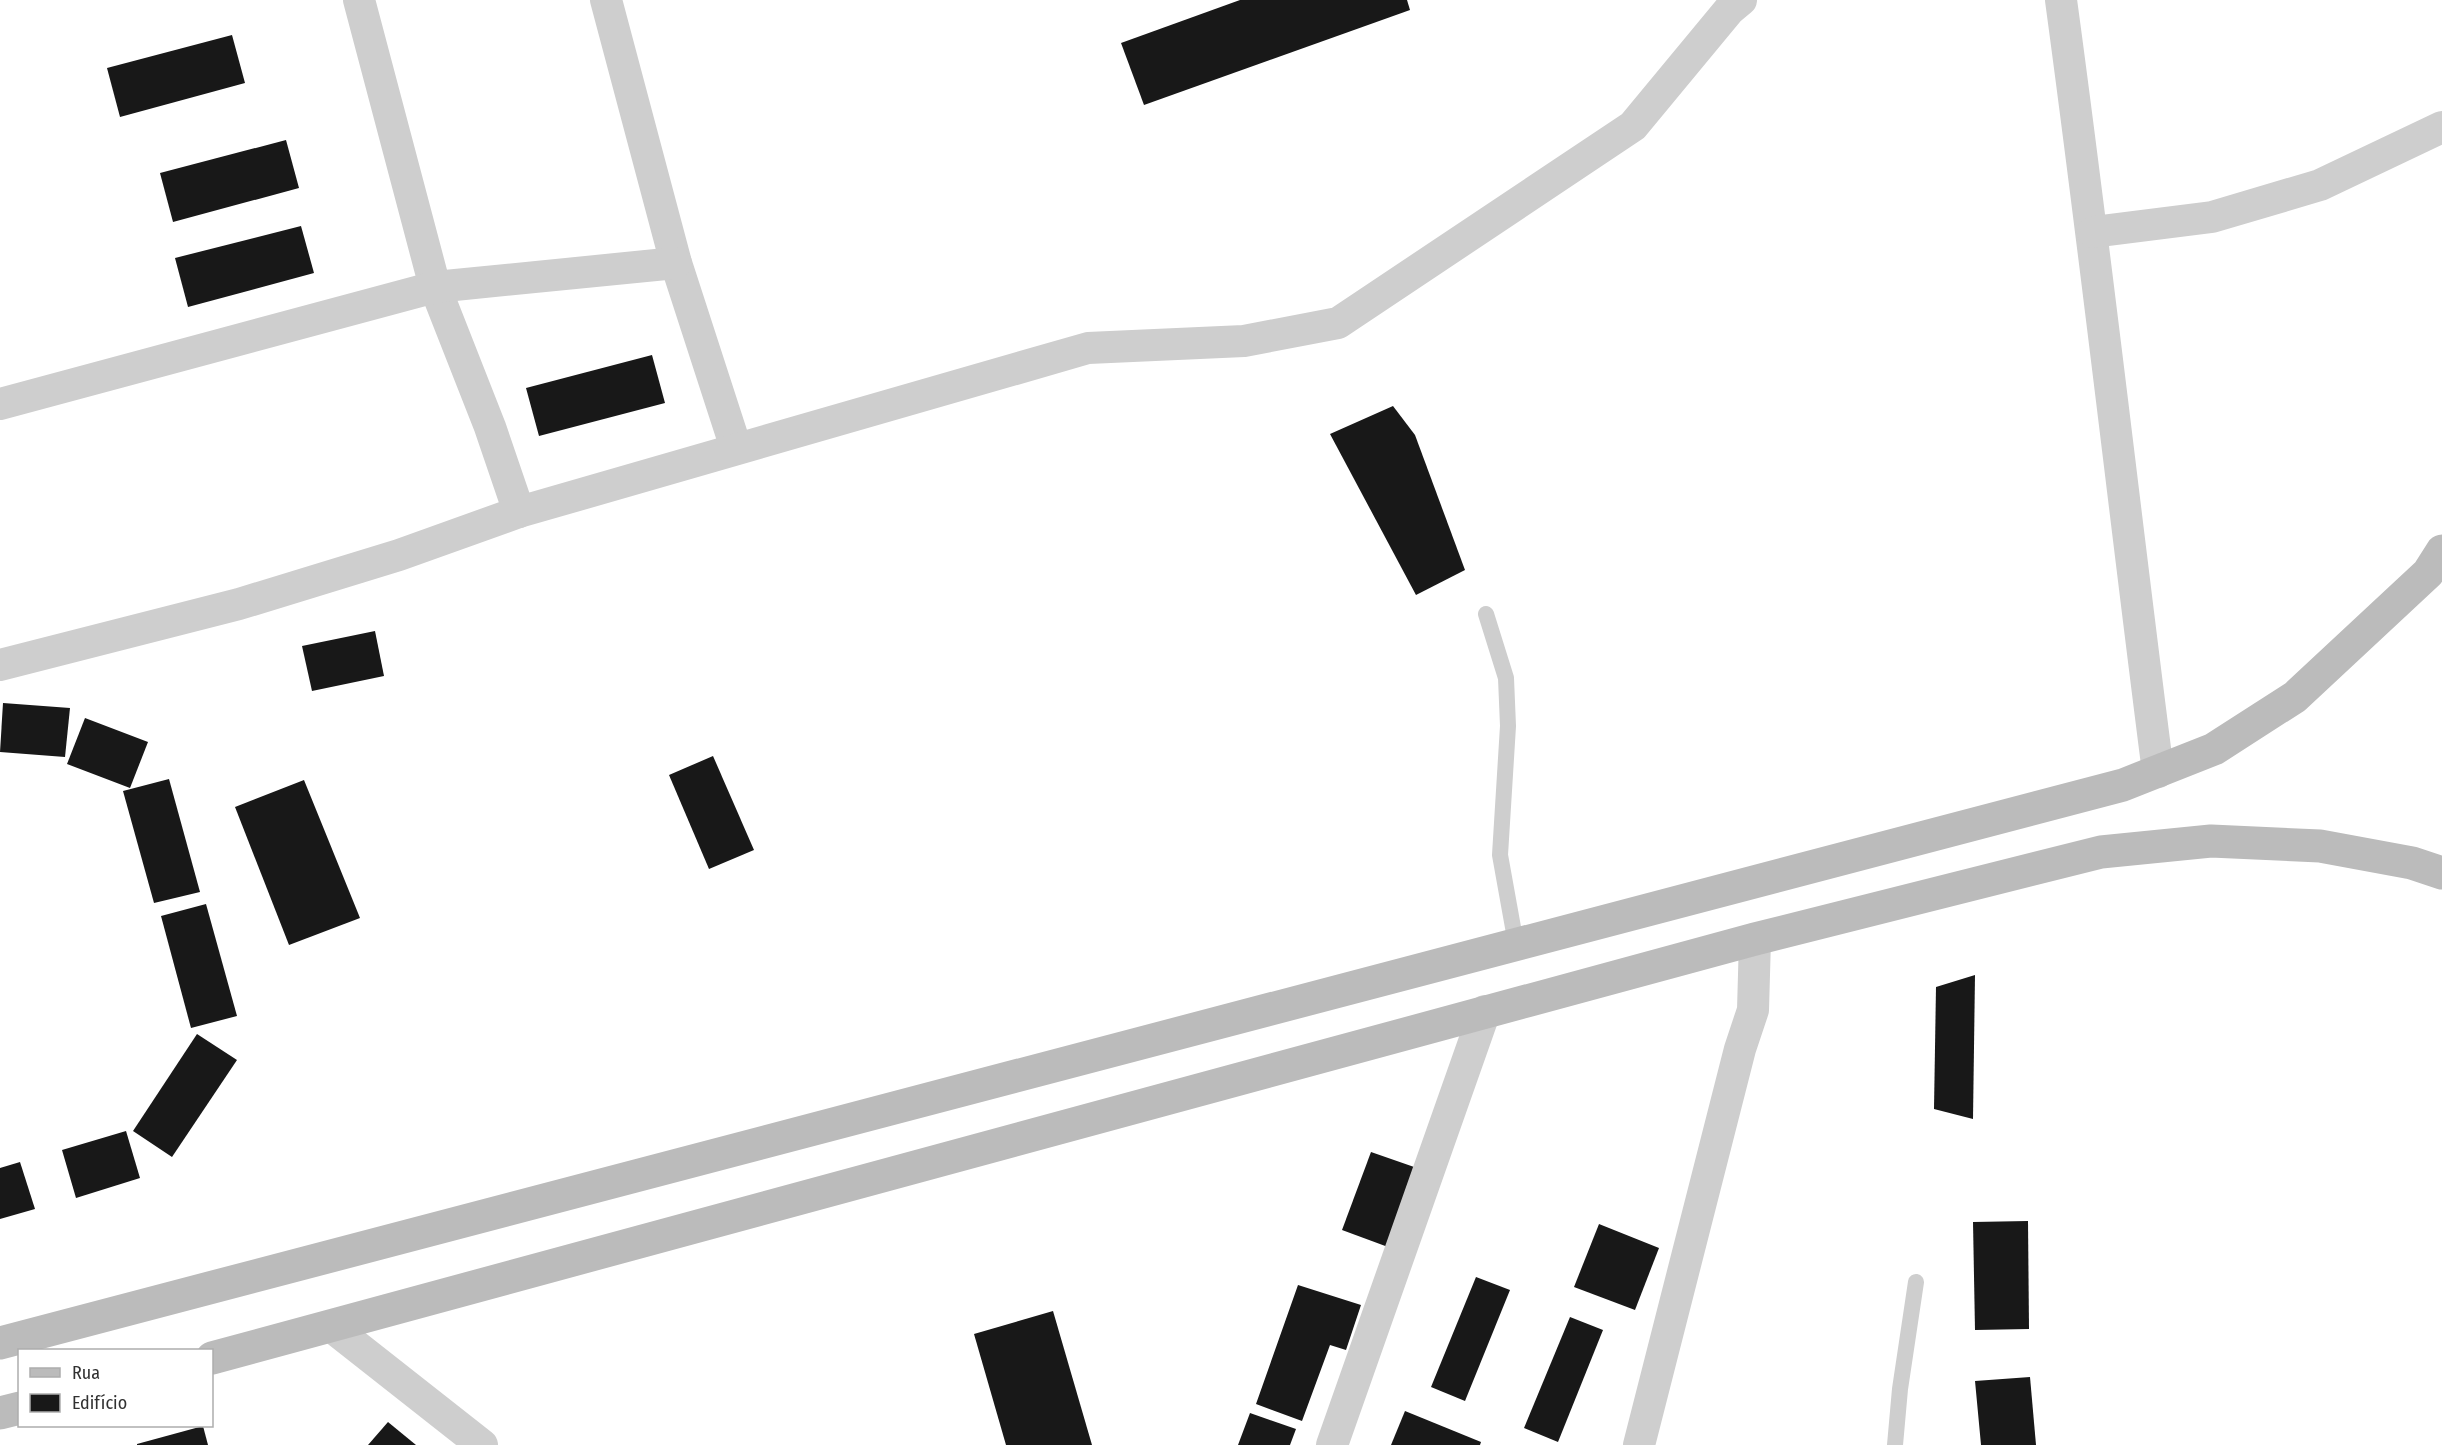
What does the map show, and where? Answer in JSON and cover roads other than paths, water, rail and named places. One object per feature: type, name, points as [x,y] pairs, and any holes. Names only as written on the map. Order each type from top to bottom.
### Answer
[{"type":"street","points":[[358,0],[435,287],[490,427],[519,512]]},
{"type":"street","points":[[606,0],[676,263],[736,448]]},
{"type":"street","points":[[2061,0],[2093,232],[2123,497],[2158,772]]},
{"type":"street","points":[[0,665],[239,604],[399,555],[519,512],[1088,348],[1244,341],[1338,322],[1633,126],[1733,3]]},
{"type":"street","points":[[2093,232],[2212,217],[2320,185],[2442,127]]},
{"type":"street","points":[[0,404],[435,287],[676,263]]},
{"type":"street","points":[[0,1343],[2123,785],[2214,749],[2295,697],[2428,573],[2442,551]]},
{"type":"street","points":[[213,1358],[1485,1011],[1755,939],[2101,852],[2211,840],[2320,846],[2412,863],[2442,873]]},
{"type":"street","points":[[1639,1445],[1740,1049],[1753,1010],[1755,939]]},
{"type":"street","points":[[1332,1445],[1485,1011]]},
{"type":"street","points":[[332,1327],[482,1445]]},
{"type":"street","points":[[0,1413],[18,1408]]},
{"type":"lane","points":[[1486,614],[1506,678],[1508,726],[1500,855],[1516,945]]},
{"type":"lane","points":[[1895,1445],[1900,1389],[1916,1282]]}]
